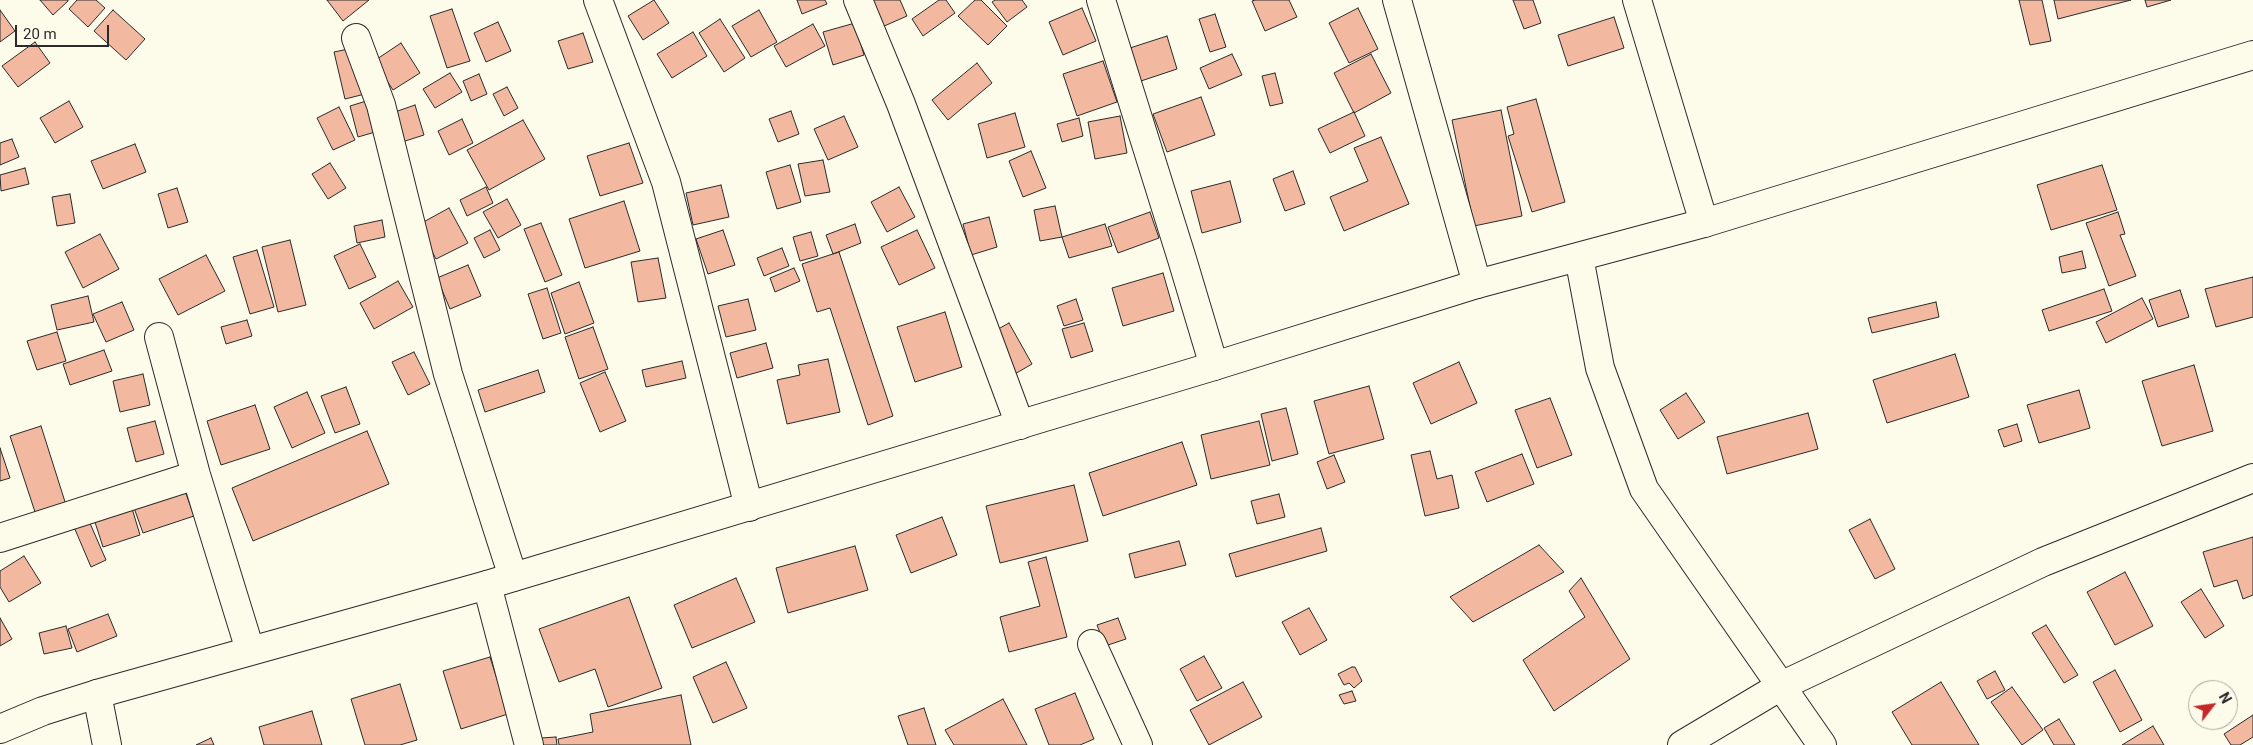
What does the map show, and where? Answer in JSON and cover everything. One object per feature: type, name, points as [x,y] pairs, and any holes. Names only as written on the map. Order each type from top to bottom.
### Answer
[{"type":"street","points":[[598,0],[666,182],[749,507]]},
{"type":"street","points":[[858,0],[901,104],[1020,425]]},
{"type":"street","points":[[1101,0],[1214,366]]},
{"type":"street","points":[[1397,0],[1477,284]]},
{"type":"street","points":[[1637,0],[1704,223]]},
{"type":"street","points":[[356,38],[381,105],[448,374],[513,577]]},
{"type":"street","points":[[0,729],[43,711],[97,694],[487,585],[1020,425],[1477,284],[1704,223],[2253,55]]},
{"type":"street","points":[[1579,258],[1600,368],[1644,489],[1822,745]]},
{"type":"street","points":[[159,336],[196,475],[250,650]]},
{"type":"street","points":[[0,538],[196,475]]},
{"type":"street","points":[[1682,745],[1780,686],[2043,562],[2253,478]]},
{"type":"street","points":[[487,585],[529,745]]},
{"type":"street","points":[[1092,644],[1138,745]]},
{"type":"street","points":[[97,694],[107,745]]},
{"type":"building","points":[[40,0],[68,0],[68,1],[53,15]]},
{"type":"building","points":[[77,0],[96,0],[105,8],[88,27],[69,9]]},
{"type":"building","points":[[327,0],[369,0],[343,21]]},
{"type":"building","points":[[654,0],[669,23],[643,40],[628,16]]},
{"type":"building","points":[[797,0],[825,0],[827,4],[802,14]]},
{"type":"building","points":[[871,0],[900,0],[907,16],[882,27]]},
{"type":"building","points":[[939,0],[946,0],[955,13],[923,36],[912,19]]},
{"type":"building","points":[[975,0],[981,0],[1007,26],[988,45],[958,16]]},
{"type":"building","points":[[995,0],[1022,0],[1027,7],[1007,22],[992,2]]},
{"type":"building","points":[[1289,0],[1297,17],[1265,31],[1252,1]]},
{"type":"building","points":[[1513,0],[1533,0],[1541,23],[1524,29]]},
{"type":"building","points":[[2019,0],[2042,0],[2051,41],[2030,45]]},
{"type":"building","points":[[2054,0],[2131,0],[2058,19]]},
{"type":"building","points":[[2145,0],[2171,0],[2147,7]]},
{"type":"building","points":[[1082,8],[1096,41],[1063,55],[1049,22]]},
{"type":"building","points":[[1358,8],[1378,49],[1349,63],[1329,23]]},
{"type":"building","points":[[452,9],[470,61],[447,68],[430,16]]},
{"type":"building","points":[[0,10],[15,31],[0,42]]},
{"type":"building","points":[[113,10],[145,39],[126,60],[94,31]]},
{"type":"building","points":[[759,10],[777,42],[751,57],[732,26]]},
{"type":"building","points":[[1215,14],[1226,47],[1210,52],[1199,19]]},
{"type":"building","points":[[1614,17],[1624,48],[1568,66],[1558,35]]},
{"type":"building","points":[[720,19],[745,58],[724,72],[699,33]]},
{"type":"building","points":[[498,22],[511,51],[486,62],[474,33]]},
{"type":"building","points":[[855,23],[864,55],[833,65],[823,32]]},
{"type":"building","points":[[813,24],[825,46],[786,67],[774,46]]},
{"type":"building","points":[[693,32],[707,56],[672,78],[657,54]]},
{"type":"building","points":[[583,33],[593,62],[568,69],[558,41]]},
{"type":"building","points":[[1167,36],[1177,69],[1141,81],[1130,48]]},
{"type":"building","points":[[35,42],[50,63],[18,87],[2,66]]},
{"type":"building","points":[[401,43],[420,73],[393,90],[374,61]]},
{"type":"building","points":[[358,47],[369,93],[345,99],[334,52]]},
{"type":"building","points":[[1232,54],[1242,75],[1209,89],[1200,68]]},
{"type":"building","points":[[1371,54],[1391,93],[1354,113],[1334,73]]},
{"type":"building","points":[[1103,61],[1117,102],[1077,116],[1063,74]]},
{"type":"building","points":[[977,63],[992,83],[948,120],[932,100]]},
{"type":"building","points":[[450,73],[462,92],[435,108],[423,89]]},
{"type":"building","points":[[1275,73],[1283,103],[1270,106],[1262,76]]},
{"type":"building","points":[[479,74],[487,94],[471,101],[463,81]]},
{"type":"building","points":[[507,87],[518,108],[504,116],[493,94]]},
{"type":"building","points":[[1201,97],[1215,135],[1167,152],[1153,114]]},
{"type":"building","points":[[373,99],[382,130],[358,137],[350,106]]},
{"type":"building","points":[[1536,99],[1565,202],[1532,212],[1508,136],[1514,134],[1507,107]]},
{"type":"building","points":[[69,101],[83,127],[55,143],[40,118]]},
{"type":"building","points":[[415,105],[424,135],[402,142],[392,113]]},
{"type":"building","points":[[339,107],[355,140],[333,150],[317,118]]},
{"type":"building","points":[[1501,110],[1522,216],[1474,226],[1452,120]]},
{"type":"building","points":[[791,111],[799,134],[778,142],[769,119]]},
{"type":"building","points":[[1354,112],[1365,136],[1330,153],[1318,129]]},
{"type":"building","points":[[1015,113],[1025,147],[987,158],[978,124]]},
{"type":"building","points":[[844,116],[858,147],[828,160],[814,129]]},
{"type":"building","points":[[1120,116],[1127,153],[1095,159],[1088,122]]},
{"type":"building","points":[[1079,118],[1083,136],[1062,142],[1057,124]]},
{"type":"building","points":[[462,119],[473,143],[449,155],[438,131]]},
{"type":"building","points":[[523,120],[545,159],[489,190],[467,150]]},
{"type":"building","points":[[1381,137],[1409,204],[1344,231],[1330,197],[1368,181],[1354,148]]},
{"type":"building","points":[[12,139],[19,157],[0,165],[0,143]]},
{"type":"building","points":[[629,143],[643,183],[600,196],[587,156]]},
{"type":"building","points":[[135,144],[146,172],[103,189],[91,161]]},
{"type":"building","points":[[1031,151],[1046,188],[1023,197],[1009,161]]},
{"type":"building","points":[[823,160],[830,192],[805,196],[798,164]]},
{"type":"building","points":[[330,163],[346,188],[328,199],[312,174]]},
{"type":"building","points":[[790,165],[801,202],[777,209],[766,172]]},
{"type":"building","points":[[2102,165],[2117,210],[2051,230],[2037,185]]},
{"type":"building","points":[[25,168],[29,184],[1,191],[0,175]]},
{"type":"building","points":[[1293,171],[1305,204],[1285,211],[1273,179]]},
{"type":"building","points":[[1230,181],[1241,222],[1202,233],[1191,191]]},
{"type":"building","points":[[721,185],[729,217],[693,225],[686,193]]},
{"type":"building","points":[[486,187],[493,203],[467,216],[460,200]]},
{"type":"building","points":[[899,187],[915,217],[887,232],[871,202]]},
{"type":"building","points":[[177,188],[188,222],[168,228],[158,194]]},
{"type":"building","points":[[70,194],[75,223],[57,226],[52,197]]},
{"type":"building","points":[[507,199],[521,225],[498,238],[483,212]]},
{"type":"building","points":[[624,201],[640,251],[585,268],[569,219]]},
{"type":"building","points":[[1055,206],[1062,237],[1040,241],[1034,210]]},
{"type":"building","points":[[449,208],[468,243],[436,259],[418,225]]},
{"type":"building","points":[[1150,212],[1159,238],[1118,253],[1108,227]]},
{"type":"building","points":[[2118,212],[2125,234],[2120,235],[2136,276],[2109,286],[2086,223]]},
{"type":"building","points":[[989,217],[997,247],[971,255],[963,224]]},
{"type":"building","points":[[382,220],[385,237],[357,243],[354,226]]},
{"type":"building","points":[[541,223],[562,275],[545,282],[524,229]]},
{"type":"building","points":[[855,224],[861,243],[833,254],[826,235]]},
{"type":"building","points":[[1105,224],[1112,246],[1069,258],[1062,237]]},
{"type":"building","points":[[490,230],[500,250],[484,258],[474,238]]},
{"type":"building","points":[[723,230],[735,265],[708,274],[696,239]]},
{"type":"building","points":[[917,230],[935,268],[899,285],[881,247]]},
{"type":"building","points":[[811,232],[818,256],[800,261],[793,237]]},
{"type":"building","points":[[100,234],[119,269],[83,288],[65,252]]},
{"type":"building","points":[[290,240],[306,305],[278,312],[262,247]]},
{"type":"building","points":[[360,244],[376,277],[349,289],[334,256]]},
{"type":"building","points":[[782,248],[789,266],[764,276],[757,258]]},
{"type":"building","points":[[257,250],[274,307],[250,314],[233,257]]},
{"type":"building","points":[[2082,251],[2086,268],[2062,273],[2059,257]]},
{"type":"building","points":[[839,252],[893,416],[868,425],[830,308],[817,312],[802,264]]},
{"type":"building","points":[[206,255],[225,291],[178,315],[159,279]]},
{"type":"building","points":[[658,258],[666,298],[638,302],[631,262]]},
{"type":"building","points":[[468,265],[481,296],[450,309],[437,278]]},
{"type":"building","points":[[794,268],[800,281],[775,292],[770,278]]},
{"type":"building","points":[[1163,273],[1174,311],[1123,326],[1112,288]]},
{"type":"building","points":[[2253,277],[2253,317],[2216,327],[2205,289]]},
{"type":"building","points":[[398,281],[413,307],[374,329],[360,303]]},
{"type":"building","points":[[579,282],[594,323],[565,334],[551,293]]},
{"type":"building","points":[[547,288],[561,333],[543,339],[528,294]]},
{"type":"building","points":[[2104,289],[2112,311],[2049,331],[2042,310]]},
{"type":"building","points":[[2180,290],[2189,317],[2158,327],[2149,300]]},
{"type":"building","points":[[88,296],[94,322],[57,330],[51,305]]},
{"type":"building","points":[[2142,298],[2153,319],[2106,343],[2096,322]]},
{"type":"building","points":[[748,299],[756,330],[726,337],[718,306]]},
{"type":"building","points":[[1076,299],[1083,320],[1064,326],[1057,306]]},
{"type":"building","points":[[122,302],[134,330],[106,342],[93,314]]},
{"type":"building","points":[[1936,302],[1939,317],[1872,333],[1868,318]]},
{"type":"building","points":[[945,312],[962,367],[915,382],[897,327]]},
{"type":"building","points":[[247,320],[252,336],[226,344],[221,327]]},
{"type":"building","points":[[1009,323],[1032,364],[1013,375],[991,333]]},
{"type":"building","points":[[1084,323],[1093,351],[1071,358],[1062,329]]},
{"type":"building","points":[[593,327],[608,369],[579,379],[565,337]]},
{"type":"building","points":[[57,332],[66,361],[37,370],[27,341]]},
{"type":"building","points":[[766,343],[773,368],[737,378],[730,353]]},
{"type":"building","points":[[104,350],[112,371],[70,385],[63,364]]},
{"type":"building","points":[[414,352],[430,384],[408,395],[392,362]]},
{"type":"building","points":[[1955,354],[1969,397],[1887,423],[1873,380]]},
{"type":"building","points":[[828,359],[840,412],[787,424],[777,380],[800,375],[798,365]]},
{"type":"building","points":[[682,361],[686,378],[646,387],[642,370]]},
{"type":"building","points":[[1459,362],[1477,403],[1431,424],[1413,383]]},
{"type":"building","points":[[2194,365],[2213,431],[2162,446],[2142,381]]},
{"type":"building","points":[[538,370],[545,392],[485,412],[478,390]]},
{"type":"building","points":[[605,372],[626,421],[600,432],[580,383]]},
{"type":"building","points":[[143,374],[150,405],[120,412],[113,381]]},
{"type":"building","points":[[1369,386],[1384,439],[1329,454],[1314,401]]},
{"type":"building","points":[[346,387],[360,424],[335,433],[321,396]]},
{"type":"building","points":[[2079,390],[2090,428],[2039,443],[2027,405]]},
{"type":"building","points":[[307,392],[325,433],[292,448],[274,407]]},
{"type":"building","points":[[1686,393],[1705,422],[1678,439],[1660,410]]},
{"type":"building","points":[[1550,398],[1572,455],[1537,468],[1515,410]]},
{"type":"building","points":[[255,405],[270,449],[221,465],[207,421]]},
{"type":"building","points":[[1286,408],[1298,454],[1272,461],[1261,414]]},
{"type":"building","points":[[1808,413],[1818,449],[1727,474],[1717,437]]},
{"type":"building","points":[[155,421],[164,454],[136,462],[127,428]]},
{"type":"building","points":[[1259,421],[1270,465],[1211,479],[1201,435]]},
{"type":"building","points":[[2017,424],[2022,441],[2004,447],[1998,430]]},
{"type":"building","points":[[41,426],[66,505],[36,515],[10,436]]},
{"type":"building","points":[[367,431],[389,484],[253,541],[232,488]]},
{"type":"building","points":[[1182,442],[1197,485],[1103,516],[1089,473]]},
{"type":"building","points":[[0,448],[10,478],[0,481]]},
{"type":"building","points":[[1430,451],[1437,479],[1452,475],[1459,508],[1425,516],[1411,455]]},
{"type":"building","points":[[1522,454],[1534,484],[1487,502],[1475,472]]},
{"type":"building","points":[[1334,455],[1345,482],[1327,489],[1317,462]]},
{"type":"building","points":[[1074,485],[1088,541],[1000,563],[986,506]]},
{"type":"building","points":[[184,488],[194,516],[143,533],[133,505]]},
{"type":"building","points":[[1279,494],[1285,517],[1257,524],[1251,501]]},
{"type":"building","points":[[131,505],[140,535],[103,547],[93,516]]},
{"type":"building","points":[[942,517],[957,555],[911,573],[896,535]]},
{"type":"building","points":[[1870,519],[1895,569],[1875,579],[1849,530]]},
{"type":"building","points":[[89,521],[106,560],[91,567],[74,527]]},
{"type":"building","points":[[1321,528],[1327,551],[1236,577],[1229,554]]},
{"type":"building","points":[[2253,537],[2253,595],[2243,599],[2237,580],[2214,587],[2203,552]]},
{"type":"building","points":[[1179,541],[1186,565],[1135,578],[1129,554]]},
{"type":"building","points":[[1539,545],[1564,572],[1473,622],[1450,597]]},
{"type":"building","points":[[855,546],[868,590],[788,613],[776,568]]},
{"type":"building","points":[[24,556],[41,583],[9,602],[0,587],[0,571]]},
{"type":"building","points":[[1046,557],[1067,637],[1009,652],[1000,617],[1040,606],[1028,562]]},
{"type":"building","points":[[2125,572],[2153,626],[2115,645],[2087,592]]},
{"type":"building","points":[[736,578],[755,622],[692,648],[674,605]]},
{"type":"building","points":[[1581,578],[1630,659],[1554,711],[1523,660],[1585,617],[1569,591]]},
{"type":"building","points":[[2201,589],[2224,626],[2205,638],[2181,602]]},
{"type":"building","points":[[629,597],[662,688],[608,707],[595,669],[559,682],[539,629]]},
{"type":"building","points":[[1309,608],[1327,640],[1300,655],[1282,622]]},
{"type":"building","points":[[108,614],[117,636],[77,652],[68,629]]},
{"type":"building","points":[[0,618],[12,639],[0,646]]},
{"type":"building","points":[[1118,618],[1126,639],[1105,646],[1097,625]]},
{"type":"building","points":[[2046,625],[2078,675],[2064,683],[2032,633]]},
{"type":"building","points":[[66,626],[72,648],[44,654],[39,633]]},
{"type":"building","points":[[1204,656],[1222,688],[1197,701],[1180,669]]},
{"type":"building","points":[[490,657],[508,714],[461,729],[443,671]]},
{"type":"building","points":[[726,662],[747,708],[713,723],[693,677]]},
{"type":"building","points":[[1355,667],[1362,681],[1354,688],[1349,683],[1344,685],[1338,674]]},
{"type":"building","points":[[2115,670],[2142,720],[2120,732],[2093,682]]},
{"type":"building","points":[[1995,671],[2005,690],[1987,699],[1977,681]]},
{"type":"building","points":[[1243,682],[1262,717],[1209,745],[1190,710]]},
{"type":"building","points":[[1941,682],[1979,745],[1912,745],[1892,712]]},
{"type":"building","points":[[400,684],[417,740],[400,745],[365,745],[351,699]]},
{"type":"building","points":[[2012,687],[2043,730],[2022,745],[1991,702]]},
{"type":"building","points":[[1352,691],[1356,701],[1344,704],[1339,695]]},
{"type":"building","points":[[1075,693],[1094,739],[1080,745],[1049,745],[1035,709]]},
{"type":"building","points":[[681,695],[691,745],[559,745],[558,739],[593,732],[590,714]]},
{"type":"building","points":[[1003,699],[1027,745],[954,745],[945,730]]},
{"type":"building","points":[[924,708],[936,745],[908,745],[898,716]]},
{"type":"building","points":[[312,711],[322,745],[264,745],[259,727]]},
{"type":"building","points":[[2253,715],[2253,737],[2240,745],[2231,745],[2224,734],[2230,730],[2238,730],[2238,725]]},
{"type":"building","points":[[2059,719],[2075,745],[2054,745],[2044,728]]},
{"type":"building","points":[[2153,726],[2164,745],[2122,745]]},
{"type":"building","points":[[556,737],[557,745],[541,745],[541,738]]},
{"type":"building","points":[[211,738],[214,745],[196,745]]}]
